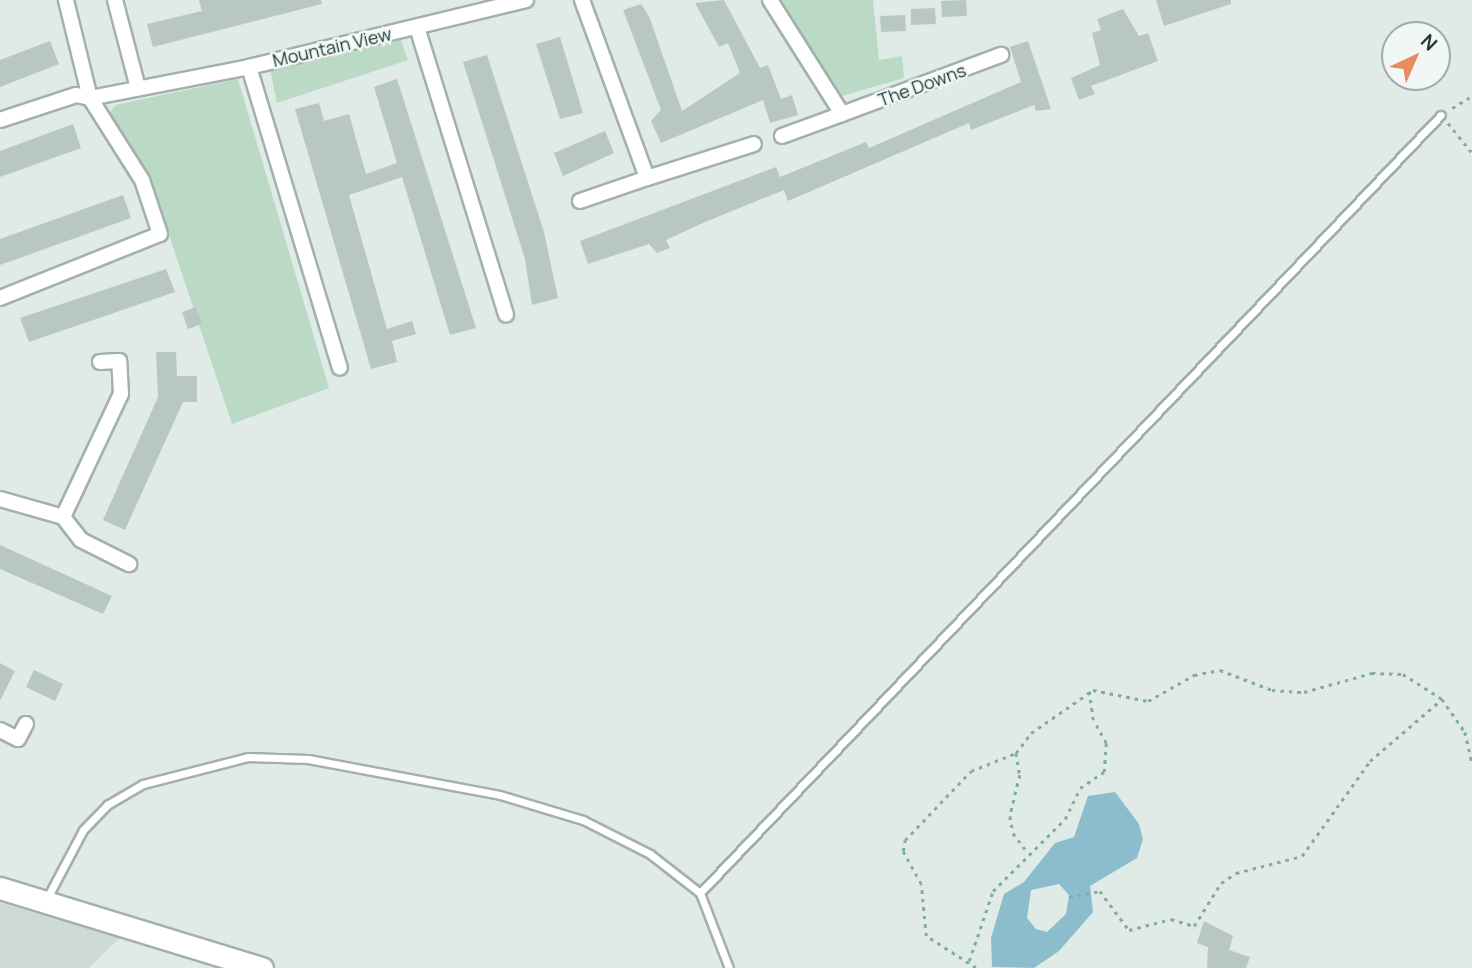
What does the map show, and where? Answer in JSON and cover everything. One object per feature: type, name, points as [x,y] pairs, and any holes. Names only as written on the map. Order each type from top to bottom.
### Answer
[{"type":"main road","points":[[0,888],[262,968]]},
{"type":"street","points":[[0,298],[160,234],[142,180],[90,98],[66,0]]},
{"type":"street","points":[[115,0],[138,88]]},
{"type":"street","name":"Mountain View","points":[[0,120],[76,94],[90,98],[250,67],[526,0]]},
{"type":"street","points":[[582,0],[647,178]]},
{"type":"street","points":[[770,0],[842,114]]},
{"type":"street","points":[[417,27],[506,315]]},
{"type":"street","name":"The Downs","points":[[782,136],[1001,55]]},
{"type":"street","points":[[250,67],[340,368]]},
{"type":"street","points":[[580,201],[754,144]]},
{"type":"street","points":[[64,517],[121,394],[119,361],[100,362]]},
{"type":"street","points":[[0,499],[64,517],[82,540],[129,564]]},
{"type":"street","points":[[0,730],[18,739],[26,724]]},
{"type":"lane","points":[[700,893],[1441,115]]},
{"type":"lane","points":[[46,901],[83,830],[107,805],[143,783],[248,757],[308,759],[500,795],[583,820],[649,855],[700,893],[729,968]]},
{"type":"path","points":[[1472,96],[1441,115],[1472,153]]},
{"type":"path","points":[[976,968],[926,936],[921,884],[903,851],[905,840],[971,772],[1016,753],[1031,733],[1089,691],[1148,701],[1194,675],[1220,670],[1272,690],[1304,692],[1393,673],[1442,699],[1465,732],[1472,763]]},
{"type":"path","points":[[968,963],[993,891],[1028,853],[1065,819],[1080,788],[1104,772],[1106,743],[1093,720],[1089,691]]},
{"type":"path","points":[[1069,897],[1091,891],[1106,897],[1129,930],[1171,919],[1194,926],[1221,883],[1236,873],[1302,856],[1370,761],[1442,699]]},
{"type":"path","points":[[1016,753],[1020,775],[1010,816],[1013,833],[1028,853]]},
{"type":"shaded area","points":[[0,903],[121,937],[89,968],[0,968]]},
{"type":"green space","points":[[776,0],[873,0],[879,60],[902,56],[904,78],[842,96]]},
{"type":"green space","points":[[401,40],[408,60],[277,103],[270,69]]},
{"type":"green space","points":[[238,79],[329,388],[232,424],[170,238],[146,178],[109,114],[115,105]]},
{"type":"water","points":[[1115,792],[1139,824],[1143,839],[1137,858],[1090,886],[1093,912],[1059,951],[1034,968],[992,967],[991,938],[1004,894],[1024,882],[1055,843],[1074,837],[1088,796]],"holes":[[[1059,884],[1069,895],[1066,914],[1047,932],[1036,929],[1027,918],[1031,890]]]},
{"type":"building","points":[[199,0],[321,0],[322,4],[153,47],[147,24],[202,11]]},
{"type":"building","points":[[724,0],[760,68],[768,65],[781,99],[792,95],[798,115],[770,123],[763,100],[661,143],[651,121],[661,110],[623,10],[641,4],[649,16],[682,111],[740,73],[728,43],[719,47],[695,3]]},
{"type":"building","points":[[966,0],[967,16],[942,17],[941,1]]},
{"type":"building","points":[[1156,0],[1231,0],[1231,4],[1164,26]]},
{"type":"building","points":[[935,8],[936,24],[911,25],[911,9]]},
{"type":"building","points":[[1123,9],[1139,36],[1148,33],[1158,61],[1091,86],[1095,94],[1079,100],[1071,78],[1100,65],[1092,33],[1101,30],[1097,19]]},
{"type":"building","points":[[905,15],[906,31],[881,32],[880,16]]},
{"type":"building","points":[[560,37],[583,113],[560,119],[536,44]]},
{"type":"building","points":[[50,41],[59,64],[0,87],[0,60]]},
{"type":"building","points":[[1028,41],[1051,109],[1036,111],[1034,105],[971,130],[969,123],[788,201],[784,190],[705,222],[666,240],[670,248],[657,253],[649,244],[588,264],[580,241],[776,167],[780,177],[866,142],[869,148],[1021,82],[1010,47]]},
{"type":"building","points":[[487,55],[544,232],[558,298],[532,305],[525,259],[463,62]]},
{"type":"building","points":[[397,79],[476,328],[450,335],[402,177],[349,195],[387,329],[412,321],[416,334],[392,341],[397,362],[371,369],[295,109],[319,103],[324,121],[349,114],[366,174],[397,163],[374,87]]},
{"type":"building","points":[[73,124],[81,148],[0,177],[0,151]]},
{"type":"building","points":[[605,131],[614,153],[563,176],[554,153]]},
{"type":"building","points":[[123,195],[131,218],[0,265],[0,239]]},
{"type":"building","points":[[166,269],[175,292],[29,342],[20,318]]},
{"type":"building","points":[[196,307],[202,324],[188,329],[182,312]]},
{"type":"building","points":[[156,352],[176,352],[177,376],[197,376],[197,402],[183,402],[125,530],[103,520],[158,397]]},
{"type":"building","points":[[0,545],[112,596],[103,614],[0,569]]},
{"type":"building","points":[[0,663],[15,671],[0,701]]},
{"type":"building","points":[[34,670],[63,684],[55,701],[26,687]]},
{"type":"building","points":[[1204,921],[1233,936],[1229,950],[1250,957],[1246,968],[1207,968],[1208,947],[1197,943]]}]
